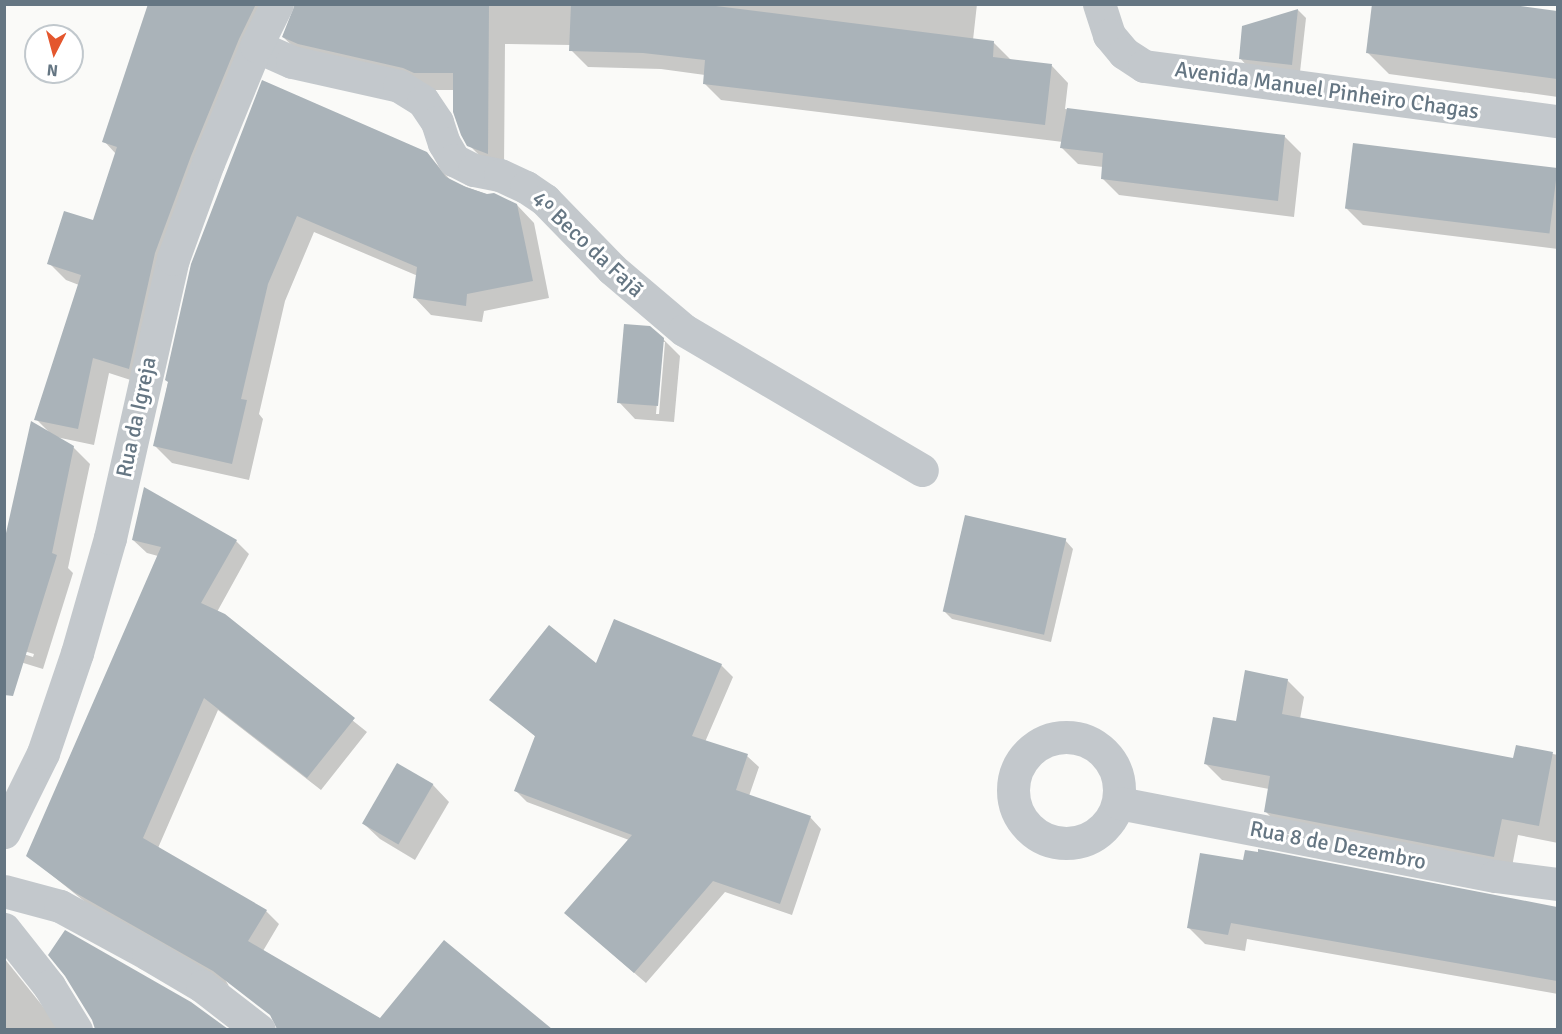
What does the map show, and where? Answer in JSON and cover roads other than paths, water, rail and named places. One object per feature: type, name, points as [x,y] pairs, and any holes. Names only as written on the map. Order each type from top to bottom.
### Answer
[{"type":"street","name":"Rua da Igreja","points":[[4,832],[43,753],[77,653],[110,538],[173,259],[256,46],[277,4]]},
{"type":"street","name":"Avenida Manuel Pinheiro Chagas","points":[[1099,4],[1109,35],[1124,53],[1144,66],[1557,121]]},
{"type":"street","name":"4º Beco da Fajã","points":[[256,46],[292,62],[399,86],[423,101],[437,122],[444,143],[454,160],[474,170],[500,175],[526,187],[545,200],[612,269],[684,330],[922,470]]},
{"type":"street","name":"Rua 8 de Dezembro","points":[[1119,803],[1495,876],[1557,884]]},
{"type":"street","points":[[4,891],[60,906],[202,986],[259,1029]]},
{"type":"street","points":[[4,929],[49,986],[76,1029]]}]
